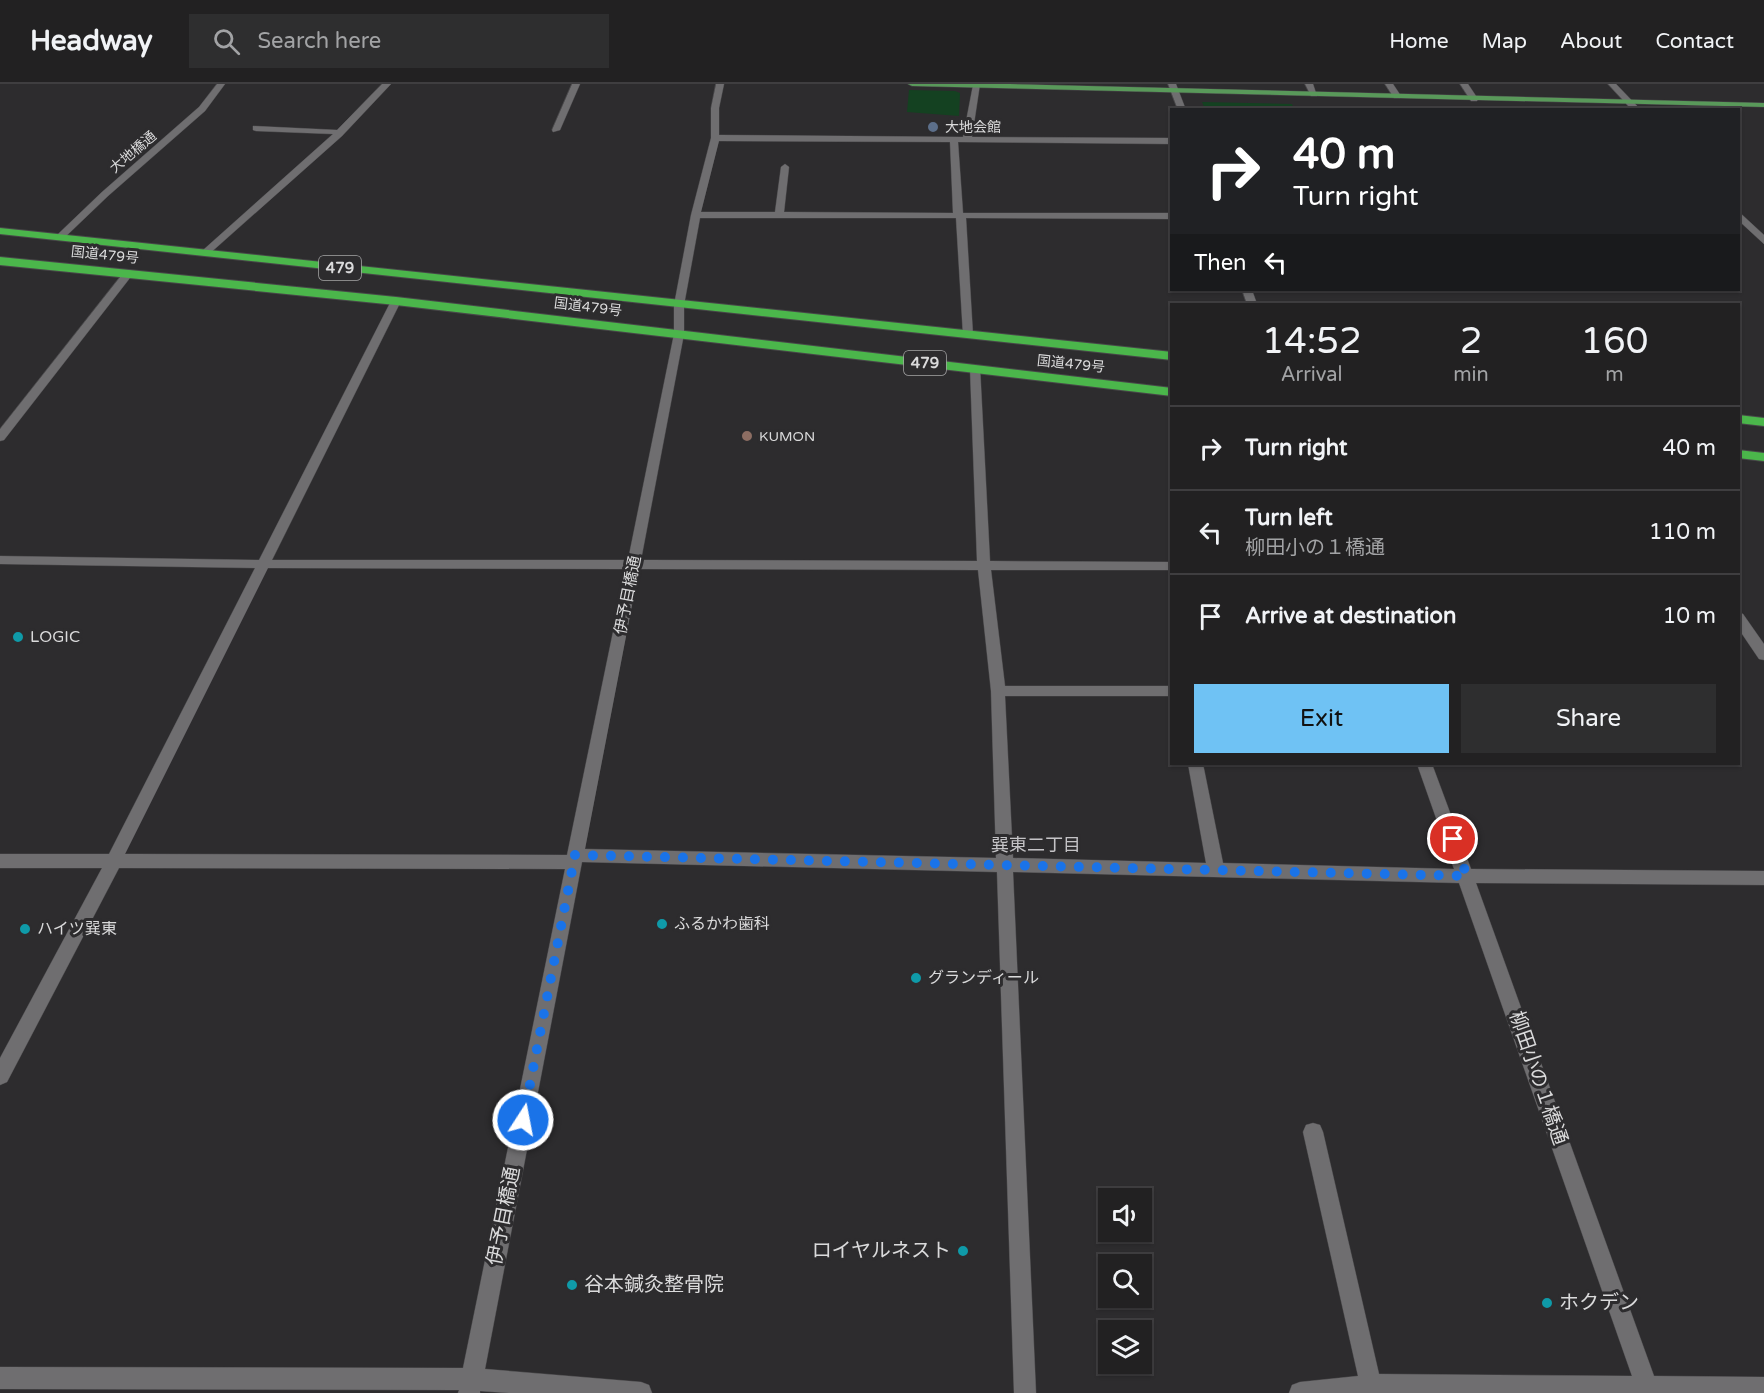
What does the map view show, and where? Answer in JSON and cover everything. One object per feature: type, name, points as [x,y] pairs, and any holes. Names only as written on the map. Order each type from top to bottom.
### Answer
[{"type":"highway","name":"国道479号","points":[[0,231],[1170,356]]},
{"type":"highway","name":"国道479号","points":[[0,261],[396,301],[1170,392]]},
{"type":"highway","points":[[1740,419],[1764,422]]},
{"type":"highway","points":[[1740,454],[1764,457]]},
{"type":"main road","points":[[912,84],[1174,87],[1474,99],[1764,105]]},
{"type":"street","name":"大地橋通","points":[[59,238],[105,194],[202,109],[221,84]]},
{"type":"street","points":[[206,254],[339,134],[387,84]]},
{"type":"street","points":[[556,130],[576,84]]},
{"type":"street","points":[[679,305],[696,215],[715,138],[715,108],[720,84]]},
{"type":"street","points":[[1309,84],[1314,94]]},
{"type":"street","points":[[1389,84],[1397,96]]},
{"type":"street","points":[[1464,84],[1474,99]]},
{"type":"street","points":[[1612,84],[1635,108]]},
{"type":"street","points":[[965,140],[969,135],[977,85]]},
{"type":"street","points":[[1174,87],[1181,108]]},
{"type":"street","points":[[256,128],[332,131],[339,134]]},
{"type":"street","points":[[715,138],[1170,141]]},
{"type":"street","points":[[954,140],[968,335]]},
{"type":"street","points":[[779,215],[784,167]]},
{"type":"street","points":[[696,215],[1170,216]]},
{"type":"street","points":[[1742,217],[1764,221]]},
{"type":"street","points":[[1742,217],[1764,241]]},
{"type":"street","points":[[0,437],[128,274]]},
{"type":"street","points":[[0,1076],[114,861],[396,301]]},
{"type":"street","name":"伊予目橋通","points":[[471,1386],[679,334],[679,305]]},
{"type":"street","points":[[976,369],[984,564],[998,691],[1025,1393]]},
{"type":"street","points":[[0,560],[265,564],[1170,566]]},
{"type":"street","points":[[1740,620],[1764,656]]},
{"type":"street","points":[[998,691],[1170,691]]},
{"type":"street","points":[[1196,765],[1216,871]]},
{"type":"street","name":"柳田小の１橋通","points":[[1425,765],[1467,876],[1648,1389]]},
{"type":"street","points":[[0,861],[575,859],[1467,876],[1764,878]]},
{"type":"street","points":[[1313,1132],[1371,1384]]},
{"type":"street","points":[[0,1378],[471,1386],[641,1393]]},
{"type":"street","points":[[1300,1393],[1371,1384],[1648,1389],[1764,1388]]},
{"type":"green space","points":[[909,90],[960,93],[959,116],[907,112]]},
{"type":"green space","points":[[1202,102],[1292,104],[1294,108],[1205,108]]},
{"type":"place","name":"大地会館","points":[[933,127]]},
{"type":"place","name":"KUMON","points":[[747,436]]},
{"type":"place","name":"LOGIC","points":[[18,637]]},
{"type":"place","name":"ふるかわ歯科","points":[[662,924]]},
{"type":"place","name":"ハイツ巽東","points":[[25,929]]},
{"type":"place","name":"グランディール","points":[[916,978]]},
{"type":"place","name":"ロイヤルネスト","points":[[963,1251]]},
{"type":"place","name":"谷本鍼灸整骨院","points":[[572,1285]]},
{"type":"place","name":"ホクデン","points":[[1547,1303]]},
{"type":"district","name":"巽東二丁目","points":[[1036,845]]},
{"type":"route","points":[[523,1120],[575,855],[1467,876],[1453,839]]}]
